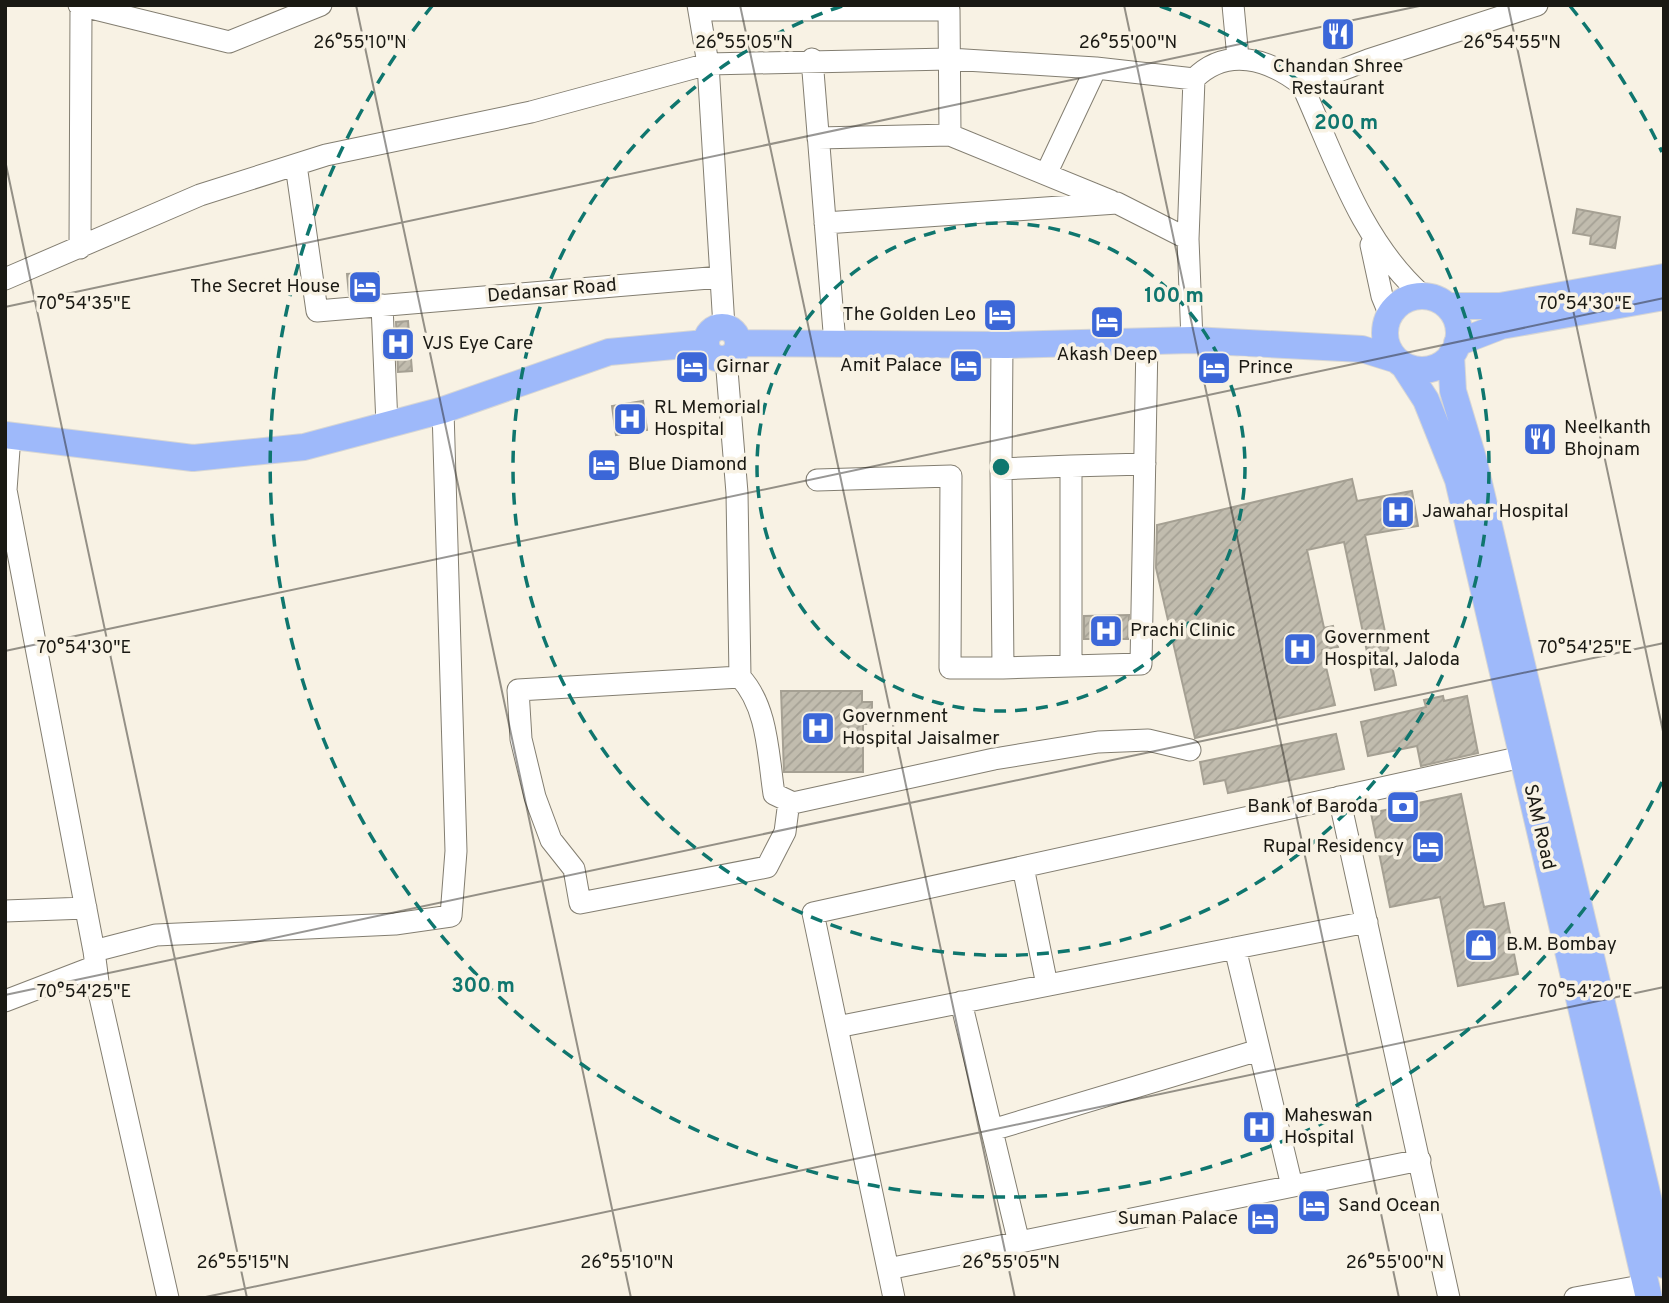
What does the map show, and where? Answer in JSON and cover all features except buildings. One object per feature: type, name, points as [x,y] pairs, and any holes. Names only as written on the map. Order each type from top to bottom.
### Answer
[{"type":"main road","points":[[1448,306],[1500,306],[1664,277]]},
{"type":"main road","points":[[1362,349],[1379,337],[1389,313],[1398,303],[1422,295],[1434,297],[1448,306],[1457,322],[1453,391],[1473,457],[1664,1265]]},
{"type":"main road","points":[[8,436],[192,458],[304,446],[443,410],[609,352],[724,343],[1002,345],[1192,340],[1362,349],[1425,370],[1435,368],[1454,349],[1502,326],[1664,297]]},
{"type":"main road","points":[[1389,313],[1384,337],[1399,363]]},
{"type":"main road","name":"SAM Road","points":[[1399,363],[1426,400],[1458,480],[1647,1291]]},
{"type":"street","points":[[80,248],[80,6],[229,42],[321,5]]},
{"type":"street","points":[[1233,5],[1238,58]]},
{"type":"street","points":[[1302,85],[1368,60],[1537,5]]},
{"type":"street","points":[[950,135],[949,10],[698,8],[708,64],[724,343],[737,493],[740,677],[749,687],[765,727],[774,794],[789,802],[994,759],[1098,742],[1148,740],[1190,750]]},
{"type":"street","points":[[5,279],[200,195],[326,155],[531,111],[708,64],[812,59],[949,59],[1096,68],[1194,79],[1218,61],[1238,58],[1264,62],[1302,85],[1363,220],[1377,265],[1382,296],[1389,313]]},
{"type":"street","points":[[812,59],[835,344]]},
{"type":"street","points":[[1046,174],[1096,68]]},
{"type":"street","points":[[1192,340],[1188,239],[1194,79]]},
{"type":"street","points":[[818,138],[950,135],[1117,203],[1188,239]]},
{"type":"street","name":"Dedansar Road","points":[[296,165],[317,311],[721,277]]},
{"type":"street","points":[[825,223],[1117,203]]},
{"type":"street","points":[[1363,220],[1387,258],[1422,295]]},
{"type":"street","points":[[383,305],[387,425]]},
{"type":"street","points":[[817,480],[951,476],[950,668],[1141,664],[1147,341]]},
{"type":"street","points":[[1002,345],[1003,668]]},
{"type":"street","points":[[5,1001],[95,958],[156,935],[395,924],[451,916],[456,851],[443,410]]},
{"type":"street","points":[[8,436],[6,490],[86,908],[100,997],[168,1298]]},
{"type":"street","points":[[1001,469],[1145,464]]},
{"type":"street","points":[[1071,466],[1071,666]]},
{"type":"street","points":[[740,677],[518,690],[521,739],[535,797],[551,840],[574,869],[580,903],[767,867],[785,832],[789,802]]},
{"type":"street","points":[[894,1298],[813,913],[1522,757]]},
{"type":"street","points":[[1339,797],[1449,1298]]},
{"type":"street","points":[[1023,867],[1047,985]]},
{"type":"street","points":[[5,911],[86,908]]},
{"type":"street","points":[[837,1027],[1367,922]]},
{"type":"street","points":[[1235,948],[1292,1186]]},
{"type":"street","points":[[961,1002],[1019,1242]]},
{"type":"street","points":[[992,1130],[1259,1050]]},
{"type":"street","points":[[888,1269],[1420,1160]]},
{"type":"street","points":[[1575,1298],[1647,1291]]},
{"type":"place","name":"Chandan Shree Restaurant","points":[[1338,34]]},
{"type":"place","name":"The Secret House","points":[[365,287]]},
{"type":"place","name":"The Golden Leo","points":[[1000,315]]},
{"type":"place","name":"Akash Deep","points":[[1107,322]]},
{"type":"place","name":"VJS Eye Care","points":[[398,344]]},
{"type":"place","name":"Amit Palace","points":[[966,366]]},
{"type":"place","name":"Girnar","points":[[692,367]]},
{"type":"place","name":"Prince","points":[[1214,368]]},
{"type":"place","name":"RL Memorial Hospital","points":[[630,419]]},
{"type":"place","name":"Neelkanth Bhojnam","points":[[1540,439]]},
{"type":"place","name":"Blue Diamond","points":[[604,465]]},
{"type":"place","name":"Jawahar Hospital","points":[[1398,512]]},
{"type":"place","name":"Prachi Clinic","points":[[1106,631]]},
{"type":"place","name":"Government Hospital, Jaloda","points":[[1300,649]]},
{"type":"place","name":"Government Hospital Jaisalmer","points":[[818,728]]},
{"type":"place","name":"Bank of Baroda","points":[[1403,807]]},
{"type":"place","name":"Rupal Residency","points":[[1428,847]]},
{"type":"place","name":"B.M. Bombay","points":[[1481,945]]},
{"type":"place","name":"Maheswan Hospital","points":[[1259,1127]]},
{"type":"place","name":"Sand Ocean","points":[[1314,1206]]},
{"type":"place","name":"Suman Palace","points":[[1263,1219]]}]
